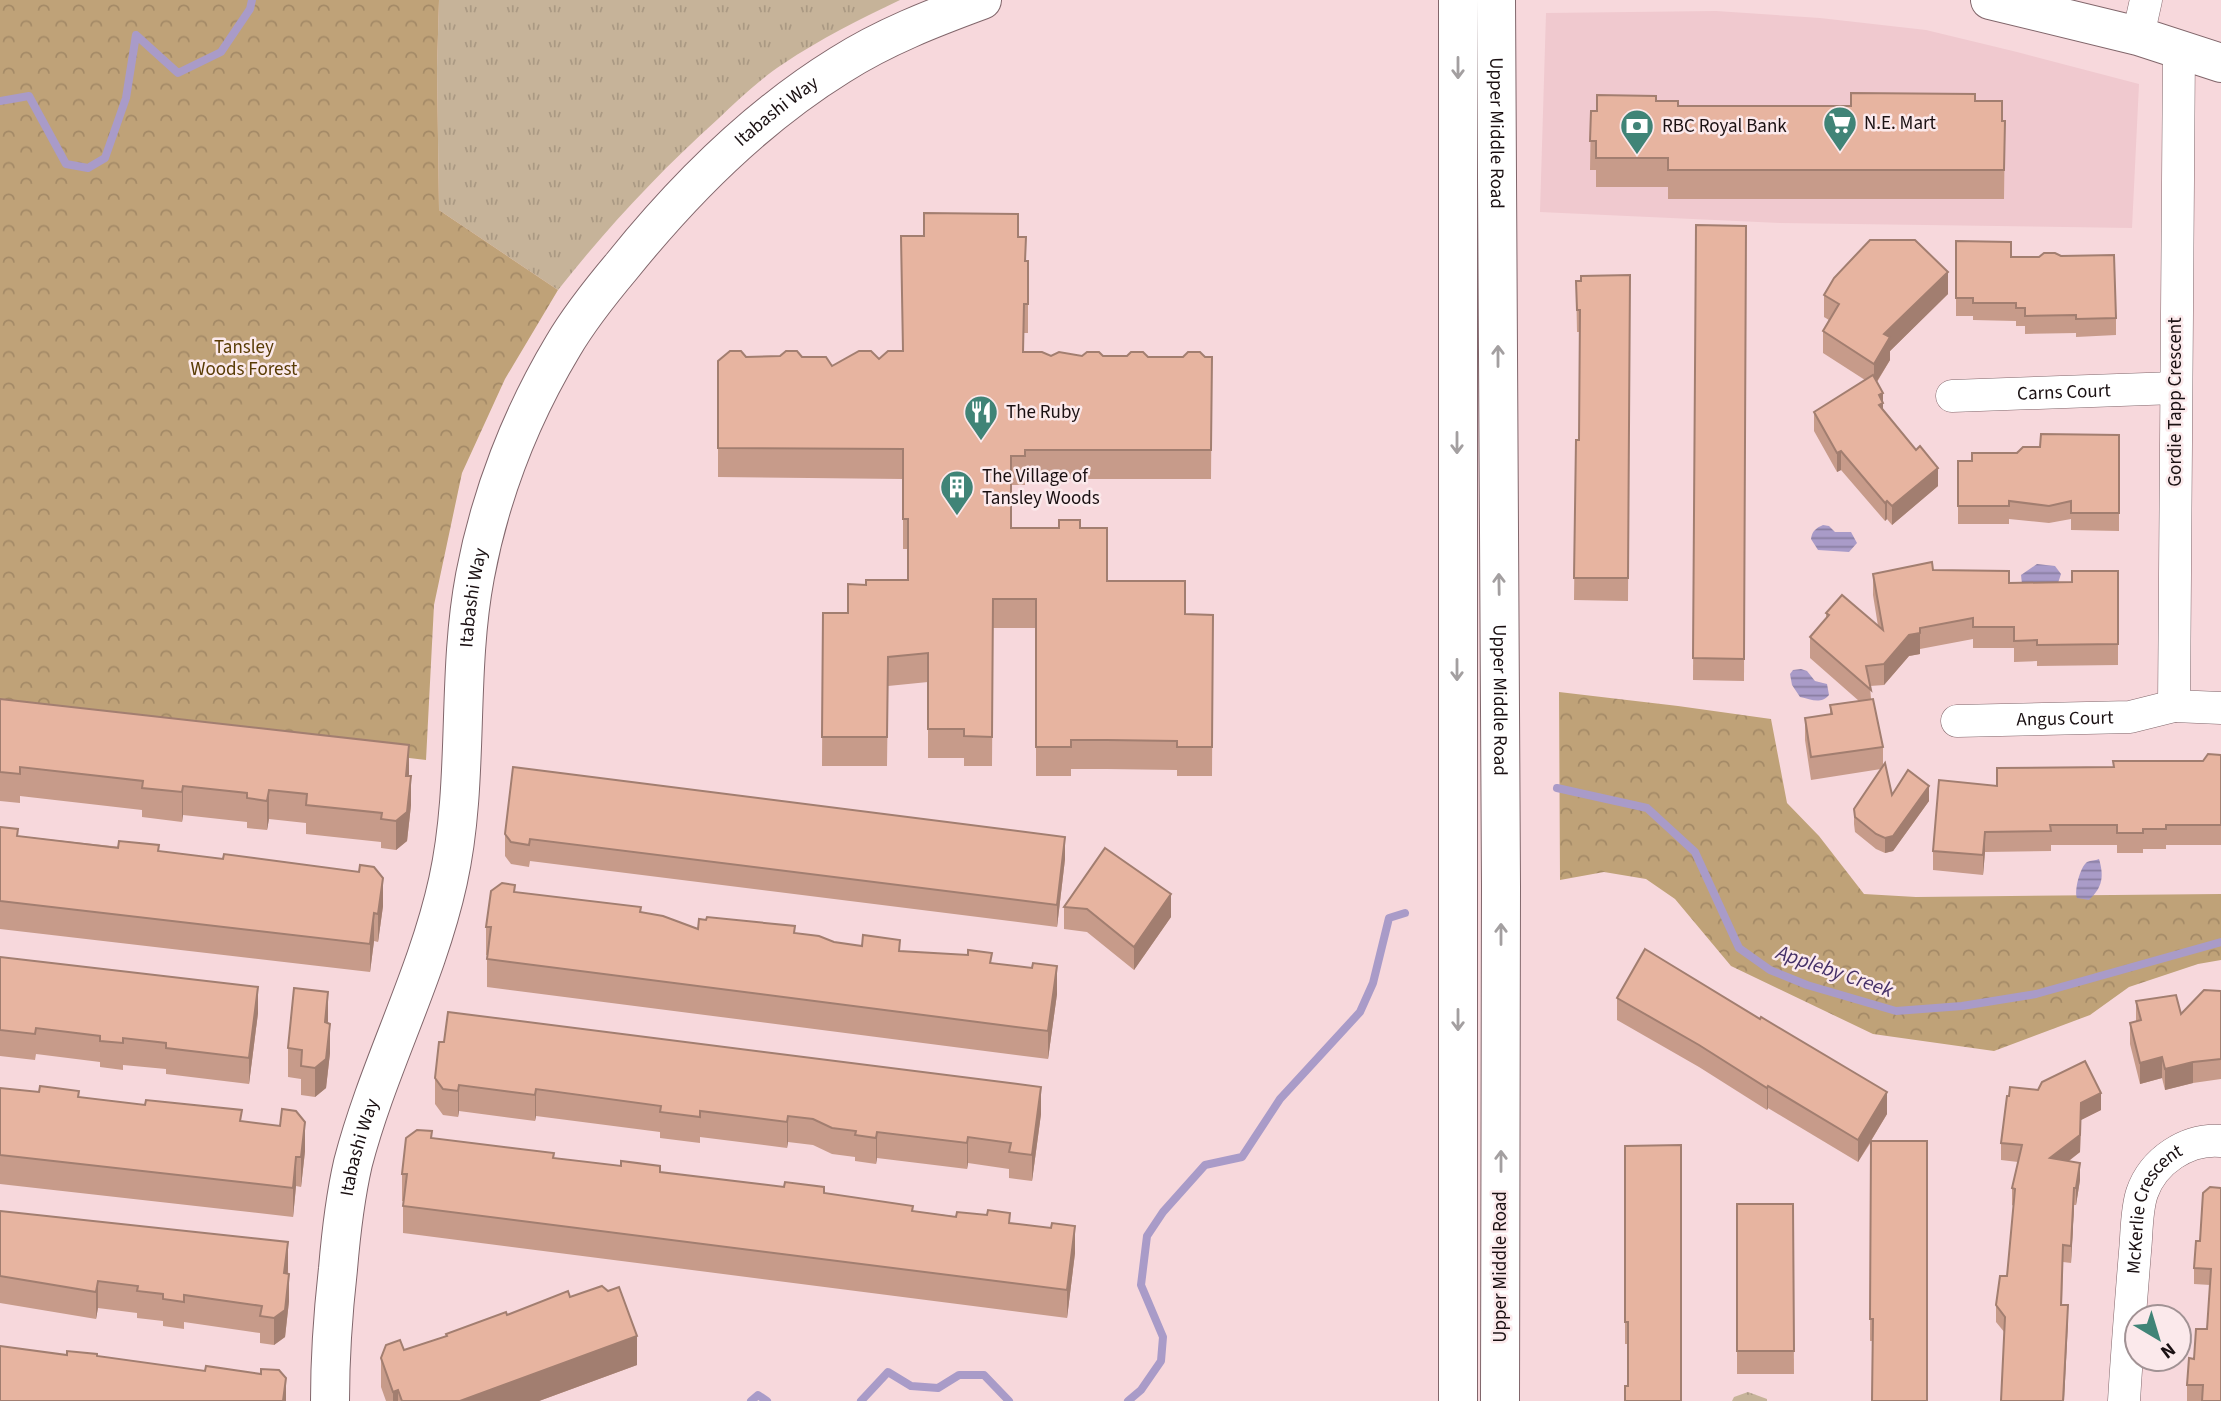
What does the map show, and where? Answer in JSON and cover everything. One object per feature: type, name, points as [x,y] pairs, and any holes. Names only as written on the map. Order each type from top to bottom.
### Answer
[{"type":"main road","name":"Itabashi Way","points":[[330,1401],[332,1325],[345,1201],[364,1128],[438,921],[449,877],[460,815],[463,692],[475,577],[490,512],[517,438],[564,344],[594,301],[687,191],[740,140],[786,102],[839,65],[892,35],[982,0]]},
{"type":"main road","name":"Upper Middle Road","points":[[1458,0],[1458,1401]]},
{"type":"main road","name":"Upper Middle Road","points":[[1496,0],[1501,886],[1500,1401]]},
{"type":"main road","points":[[1990,0],[2142,18],[2179,50],[2221,63]]},
{"type":"street","name":"Gordie Tapp Crescent","points":[[2174,706],[2179,50]]},
{"type":"street","name":"Carns Court","points":[[1952,396],[2175,388]]},
{"type":"street","points":[[2174,706],[2221,708]]},
{"type":"street","name":"Angus Court","points":[[1957,721],[2130,717],[2174,706]]},
{"type":"street","name":"McKerlie Crescent","points":[[2124,1401],[2129,1316],[2142,1193],[2157,1168],[2182,1148],[2197,1142],[2221,1141]]},
{"type":"shaded area","points":[[1716,11],[1820,18],[1926,30],[2139,84],[2132,228],[1780,223],[1540,212],[1546,13]]},
{"type":"shaded area","points":[[1823,525],[1829,526],[1835,532],[1851,532],[1857,543],[1849,552],[1818,550],[1811,539],[1815,530]]},
{"type":"shaded area","points":[[2037,564],[2055,566],[2061,574],[2058,583],[2022,584],[2021,575]]},
{"type":"shaded area","points":[[1793,670],[1807,671],[1815,681],[1827,684],[1829,695],[1826,698],[1819,701],[1800,697],[1792,685],[1790,674]]},
{"type":"shaded area","points":[[2099,859],[2102,871],[2100,886],[2089,900],[2077,898],[2077,885],[2082,869],[2087,862]]},
{"type":"green space","name":"Tansley Woods Forest","points":[[0,0],[439,0],[439,210],[558,290],[505,379],[462,473],[434,605],[426,760],[0,709]]},
{"type":"green space","points":[[439,0],[900,0],[811,46],[758,83],[655,180],[614,223],[558,290],[439,210]]},
{"type":"green space","points":[[1559,692],[1771,719],[1787,803],[1819,836],[1864,894],[1916,897],[2221,894],[2221,960],[2198,964],[2129,987],[2090,1015],[1994,1051],[1873,1034],[1731,966],[1675,899],[1646,879],[1604,872],[1560,880]]},
{"type":"green space","points":[[1748,1392],[1767,1401],[1732,1401],[1734,1397]]},
{"type":"building","points":[[1851,93],[1975,94],[1975,101],[2002,101],[2002,121],[2005,121],[2004,170],[1668,170],[1668,158],[1596,158],[1596,141],[1590,141],[1591,111],[1597,111],[1597,95],[1656,96],[1656,101],[1678,101],[1678,106],[1851,106]]},
{"type":"building","name":"The Village of Tansley Woods","points":[[924,213],[1018,214],[1018,237],[1026,237],[1025,261],[1028,261],[1028,304],[1024,304],[1023,352],[1042,352],[1051,356],[1059,352],[1082,356],[1087,352],[1099,352],[1103,356],[1127,356],[1131,352],[1143,352],[1148,357],[1183,357],[1188,352],[1200,352],[1205,357],[1212,357],[1211,450],[1025,450],[1025,456],[1011,456],[1011,528],[1059,528],[1059,520],[1080,520],[1080,528],[1107,528],[1107,581],[1185,581],[1185,614],[1213,615],[1212,747],[1177,747],[1177,741],[1071,740],[1071,747],[1036,747],[1036,599],[993,599],[992,737],[964,736],[964,729],[928,729],[928,653],[888,657],[887,737],[822,737],[823,613],[848,613],[848,584],[866,585],[866,580],[908,580],[908,519],[903,519],[903,449],[718,448],[718,361],[730,351],[741,351],[746,357],[780,356],[786,351],[797,351],[802,357],[826,357],[832,366],[859,351],[871,351],[879,359],[888,351],[903,351],[901,236],[924,236]]},
{"type":"building","points":[[1696,225],[1746,226],[1744,659],[1693,658]]},
{"type":"building","points":[[1870,240],[1915,240],[1948,272],[1884,334],[1890,337],[1874,364],[1823,331],[1839,304],[1824,295],[1834,278]]},
{"type":"building","points":[[1956,241],[2011,242],[2011,257],[2039,257],[2044,253],[2061,256],[2114,255],[2116,318],[2076,319],[2076,315],[2025,316],[2025,308],[2016,308],[2016,303],[1973,303],[1973,298],[1956,298]]},
{"type":"building","points":[[1630,275],[1628,578],[1574,578],[1580,310],[1577,310],[1576,281],[1581,281],[1581,276]]},
{"type":"building","points":[[1873,375],[1883,393],[1879,395],[1883,403],[1879,405],[1916,450],[1920,446],[1938,468],[1892,506],[1887,501],[1885,503],[1841,451],[1837,453],[1814,412]]},
{"type":"building","points":[[2041,434],[2119,435],[2119,513],[2071,513],[2071,501],[2049,506],[2009,501],[2009,506],[1958,506],[1958,461],[1972,461],[1972,453],[2017,453],[2023,447],[2040,447]]},
{"type":"building","points":[[1932,562],[1933,570],[2009,571],[2009,583],[2072,582],[2072,571],[2118,571],[2118,644],[2037,645],[2037,640],[2014,641],[2014,627],[1973,627],[1973,618],[1920,628],[1920,633],[1909,635],[1884,664],[1866,666],[1871,690],[1810,637],[1842,595],[1883,630],[1873,574]]},
{"type":"building","points":[[0,699],[409,745],[406,776],[411,776],[407,812],[396,821],[381,819],[382,813],[306,805],[307,794],[269,790],[267,801],[247,798],[247,793],[183,786],[182,792],[142,788],[143,781],[20,767],[20,774],[0,772]]},
{"type":"building","points":[[1873,699],[1883,747],[1811,757],[1805,718],[1832,714],[1830,705]]},
{"type":"building","points":[[2208,754],[2221,755],[2221,825],[2166,825],[2166,829],[2143,829],[2143,833],[2117,833],[2117,825],[2050,825],[2051,831],[1985,832],[1983,855],[1933,851],[1939,780],[1997,786],[1997,768],[2114,767],[2113,761],[2203,761]]},
{"type":"building","points":[[1885,763],[1892,795],[1908,770],[1929,786],[1893,836],[1885,838],[1855,817],[1854,809]]},
{"type":"building","points":[[513,767],[1065,837],[1057,905],[530,839],[529,845],[511,842],[505,834]]},
{"type":"building","points":[[0,827],[18,829],[17,836],[118,848],[119,841],[159,845],[158,851],[223,859],[224,854],[359,872],[360,865],[374,867],[383,878],[370,944],[0,901]]},
{"type":"building","points":[[1105,848],[1171,894],[1134,947],[1087,909],[1064,907]]},
{"type":"building","points":[[502,883],[515,885],[514,892],[641,907],[640,912],[663,916],[698,929],[699,919],[706,920],[707,917],[795,926],[794,933],[819,936],[834,942],[862,946],[863,935],[900,940],[899,951],[968,955],[968,950],[992,953],[990,963],[1032,968],[1033,963],[1057,966],[1048,1031],[487,959],[491,927],[486,927],[491,891]]},
{"type":"building","points":[[1645,949],[1887,1092],[1858,1140],[1617,998]]},
{"type":"building","points":[[0,957],[258,987],[249,1058],[166,1048],[166,1043],[123,1038],[123,1043],[100,1041],[100,1036],[36,1028],[35,1034],[0,1030]]},
{"type":"building","points":[[294,988],[328,992],[325,1022],[330,1024],[326,1059],[315,1068],[301,1066],[302,1050],[288,1048]]},
{"type":"building","points":[[2204,990],[2221,991],[2221,1059],[2165,1069],[2162,1057],[2140,1063],[2130,1023],[2141,1020],[2136,1001],[2176,995],[2181,1014]]},
{"type":"building","points":[[448,1012],[1041,1087],[1032,1155],[1009,1152],[1011,1143],[968,1137],[967,1143],[877,1132],[876,1138],[855,1135],[856,1131],[832,1128],[813,1119],[788,1116],[787,1122],[700,1111],[700,1117],[660,1112],[661,1106],[536,1089],[535,1095],[459,1085],[458,1091],[443,1089],[435,1078],[439,1042],[444,1042]]},
{"type":"building","points":[[2085,1061],[2101,1093],[2081,1103],[2080,1135],[2050,1158],[2080,1163],[2074,1188],[2071,1246],[2063,1245],[2061,1305],[2068,1305],[2063,1401],[2001,1401],[2005,1317],[1996,1305],[2000,1276],[2007,1276],[2015,1189],[2012,1188],[2022,1145],[2001,1143],[2007,1096],[2010,1087],[2038,1090],[2042,1082]]},
{"type":"building","points":[[40,1086],[79,1091],[78,1097],[145,1105],[146,1100],[242,1110],[240,1121],[280,1126],[282,1109],[296,1111],[305,1122],[301,1157],[296,1157],[293,1188],[0,1155],[0,1088],[39,1092]]},
{"type":"building","points":[[417,1130],[432,1131],[431,1138],[554,1153],[553,1158],[621,1166],[621,1161],[660,1166],[660,1172],[784,1187],[785,1182],[824,1187],[824,1193],[913,1206],[912,1211],[956,1217],[957,1212],[987,1215],[988,1210],[1010,1213],[1009,1223],[1051,1228],[1052,1223],[1075,1226],[1067,1290],[403,1206],[407,1174],[402,1174],[406,1138]]},
{"type":"building","points":[[1871,1141],[1927,1141],[1927,1401],[1872,1401]]},
{"type":"building","points":[[1681,1145],[1681,1401],[1625,1401],[1625,1386],[1628,1386],[1628,1322],[1625,1322],[1625,1146]]},
{"type":"building","points":[[2210,1187],[2221,1188],[2221,1401],[2202,1401],[2203,1385],[2187,1385],[2188,1373],[2193,1373],[2196,1329],[2207,1329],[2211,1269],[2194,1268],[2196,1241],[2200,1241],[2203,1193]]},
{"type":"building","points":[[1737,1204],[1793,1204],[1794,1351],[1737,1351]]},
{"type":"building","points":[[0,1211],[288,1242],[284,1273],[289,1274],[285,1310],[274,1318],[260,1316],[262,1306],[184,1295],[184,1302],[163,1299],[163,1294],[137,1291],[138,1286],[98,1281],[96,1292],[0,1276]]},
{"type":"building","points":[[602,1286],[608,1291],[619,1287],[637,1336],[460,1401],[402,1401],[398,1390],[393,1392],[381,1358],[386,1345],[400,1340],[404,1350],[568,1291],[570,1297]]},
{"type":"building","points":[[0,1346],[67,1355],[67,1351],[97,1354],[205,1371],[206,1366],[261,1374],[261,1369],[279,1370],[286,1378],[283,1401],[0,1401]]},
{"type":"waterway","points":[[0,101],[29,96],[66,164],[88,168],[105,158],[126,98],[136,35],[178,73],[221,52],[250,9],[252,0]]},
{"type":"waterway","name":"Appleby Creek","points":[[1557,788],[1647,808],[1695,852],[1739,948],[1770,970],[1807,985],[1896,1011],[1962,1006],[2036,994],[2221,942]]},
{"type":"waterway","name":"Appleby Creek","points":[[1128,1401],[1141,1390],[1161,1361],[1163,1337],[1141,1285],[1147,1236],[1163,1212],[1205,1165],[1242,1157],[1280,1099],[1360,1012],[1373,983],[1389,918],[1405,913]]},
{"type":"waterway","name":"Appleby Creek","points":[[861,1401],[888,1372],[911,1386],[938,1388],[959,1375],[984,1375],[1009,1401]]},
{"type":"waterway","name":"Appleby Creek","points":[[751,1401],[758,1395],[767,1401]]},
{"type":"place","name":"N.E. Mart","points":[[1840,153]]},
{"type":"place","name":"RBC Royal Bank","points":[[1637,156]]},
{"type":"place","name":"The Ruby","points":[[981,442]]},
{"type":"place","name":"The Village of Tansley Woods","points":[[957,517]]}]
